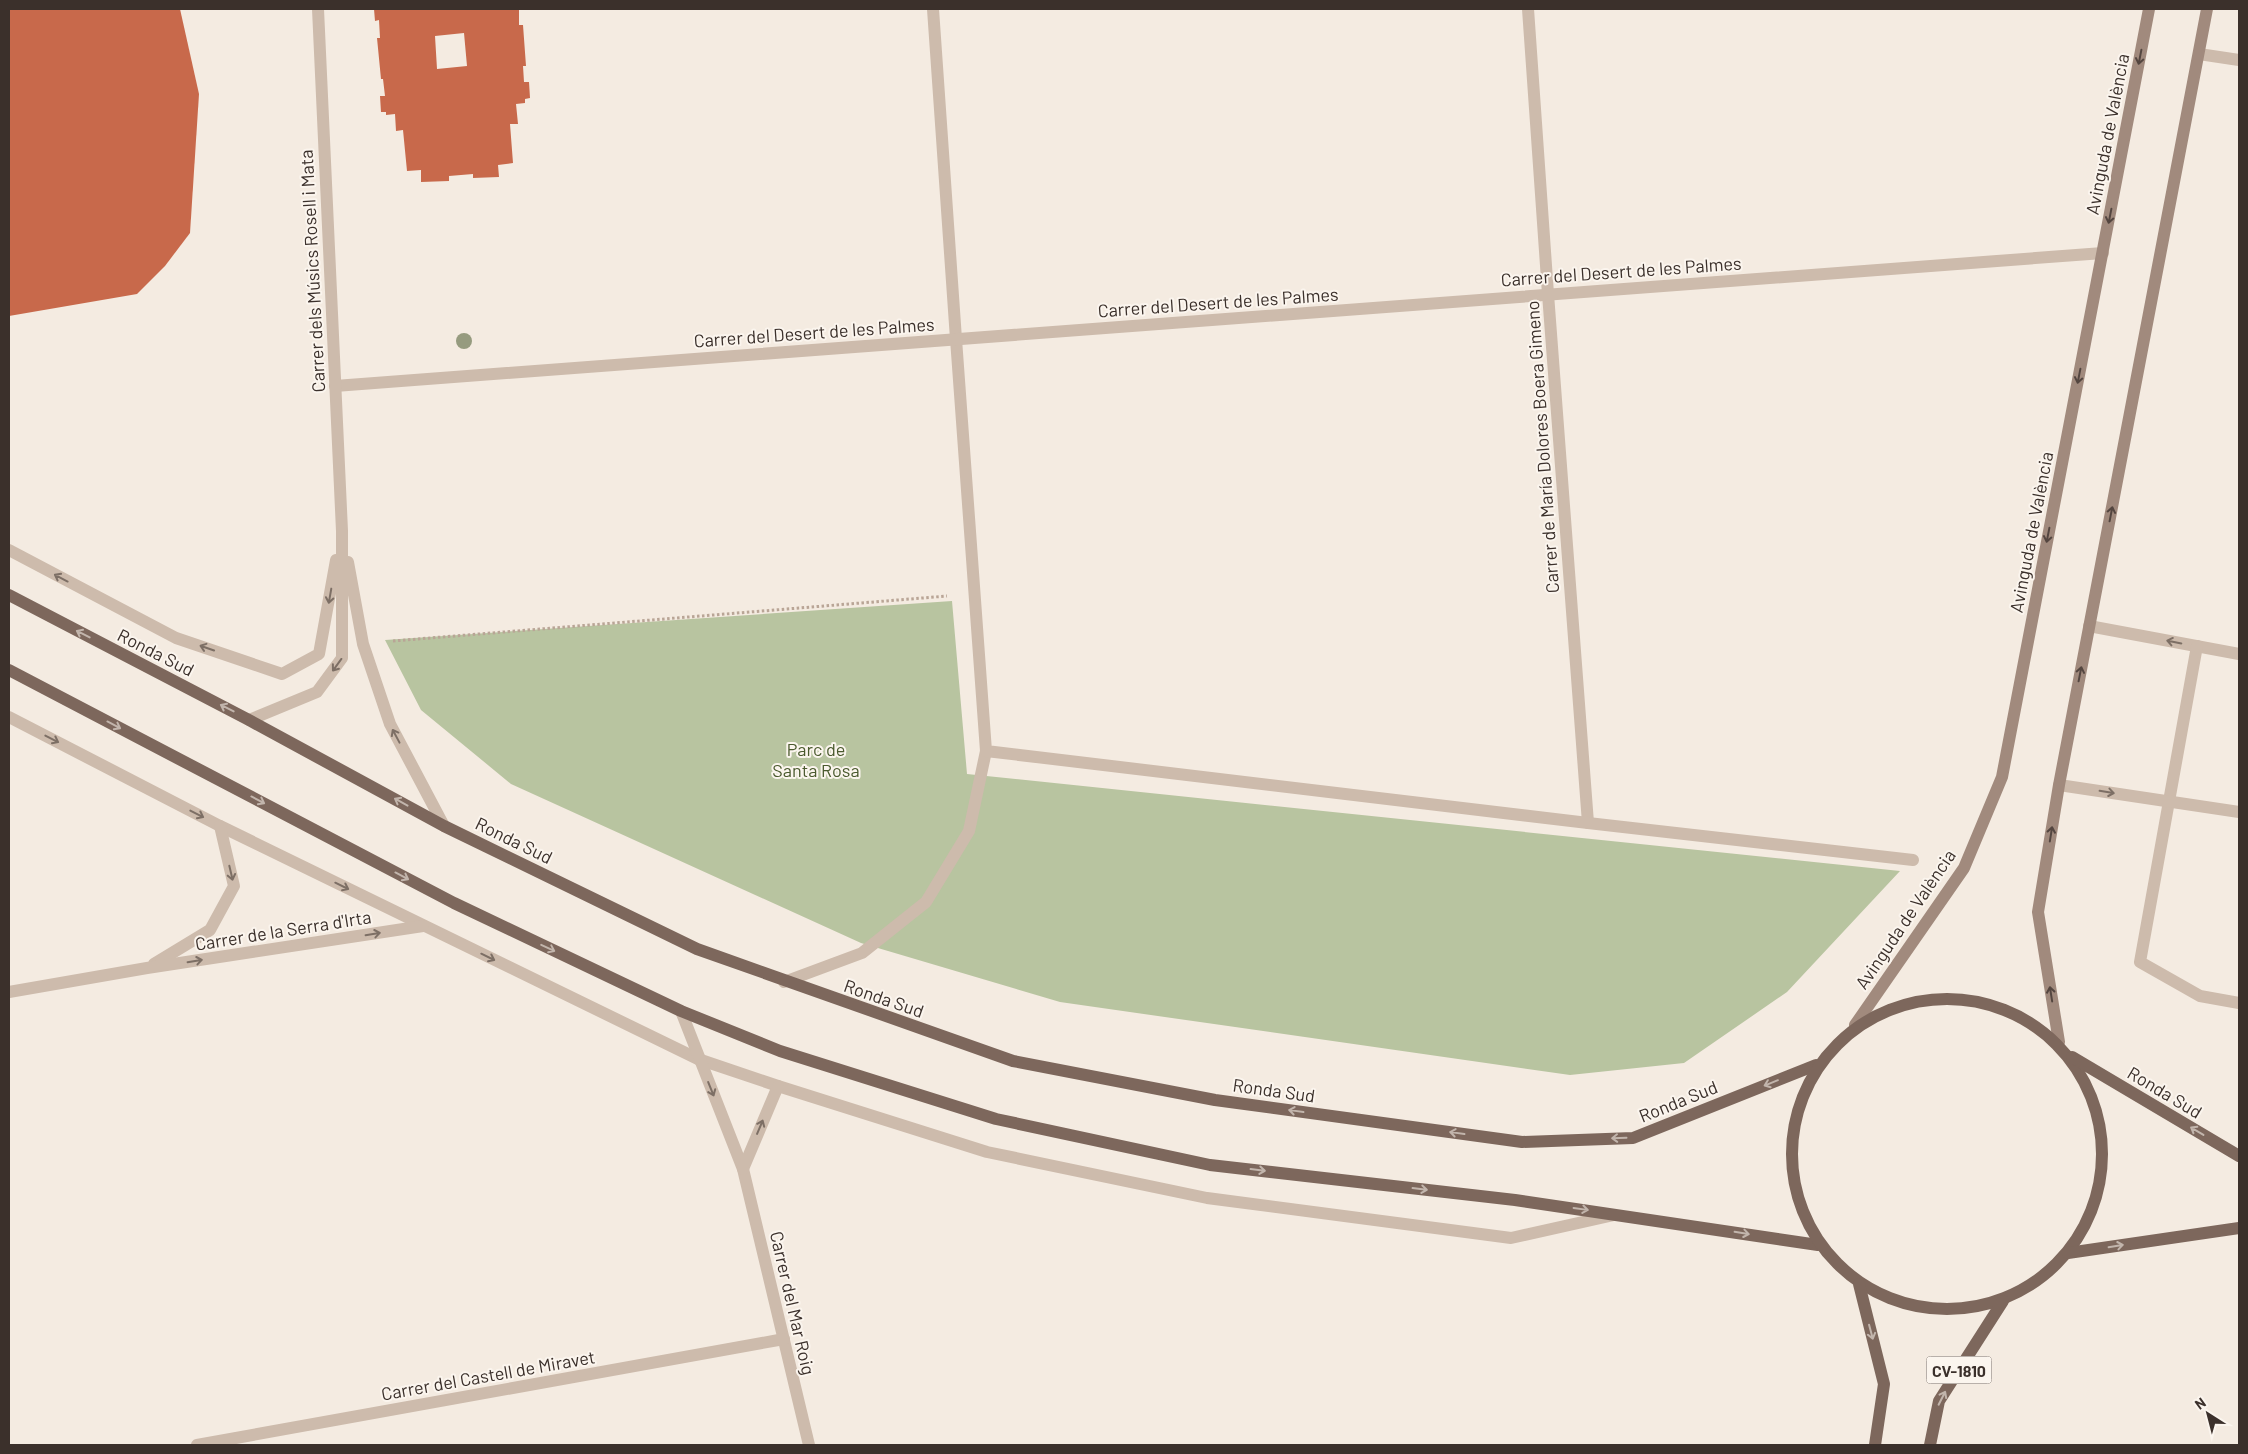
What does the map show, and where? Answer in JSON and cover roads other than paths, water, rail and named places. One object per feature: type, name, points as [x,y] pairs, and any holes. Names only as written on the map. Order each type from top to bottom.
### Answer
[{"type":"main road","name":"Avinguda de València","points":[[1855,1025],[1964,868],[2002,777],[2149,9]]},
{"type":"main road","points":[[2059,1042],[2038,912],[2059,785],[2208,9]]},
{"type":"main road","name":"Ronda Sud","points":[[9,595],[249,720],[444,826],[697,949],[784,982],[1013,1061],[1215,1100],[1522,1142],[1633,1138],[1816,1065]]},
{"type":"main road","points":[[9,670],[454,903],[681,1011],[780,1051],[996,1119],[1210,1164],[1619,1214],[1818,1245]]},
{"type":"main road","points":[[1923,998],[1997,1004],[2059,1042],[2072,1057],[2102,1121],[2100,1191],[2068,1254],[2039,1281],[2003,1301],[1929,1310],[1859,1284],[1818,1245],[1792,1187],[1792,1124],[1816,1065],[1855,1025],[1923,998]]},
{"type":"main road","name":"Ronda Sud","points":[[2072,1057],[2239,1156]]},
{"type":"main road","points":[[2068,1254],[2239,1228]]},
{"type":"main road","points":[[1859,1284],[1884,1384],[1875,1445]]},
{"type":"main road","name":"CV-1810","points":[[1930,1445],[1939,1402],[2003,1301]]},
{"type":"street","name":"Carrer dels Músics Rosell i Mata","points":[[249,720],[317,692],[342,658],[342,531],[318,9]]},
{"type":"street","points":[[784,982],[862,953],[926,902],[969,831],[986,751],[933,9]]},
{"type":"street","name":"Carrer de María Dolores Boera Gimeno","points":[[1528,9],[1588,823]]},
{"type":"street","points":[[2199,54],[2239,60]]},
{"type":"street","name":"Carrer del Desert de les Palmes","points":[[335,386],[2102,253]]},
{"type":"street","name":"Carrer dels Músics Rosell i Mata","points":[[342,531],[363,644],[390,724],[444,826]]},
{"type":"street","name":"Ronda Sud","points":[[9,550],[176,638],[282,674],[319,654],[342,531]]},
{"type":"street","points":[[2089,626],[2239,654]]},
{"type":"street","points":[[2197,646],[2140,962],[2200,996],[2239,1003]]},
{"type":"street","points":[[9,717],[220,826],[698,1058],[778,1086],[987,1152],[1207,1198],[1511,1238],[1619,1214]]},
{"type":"street","points":[[986,751],[1913,860]]},
{"type":"street","points":[[2059,785],[2239,812]]},
{"type":"street","name":"Carrer de la Serra d'Irta","points":[[147,968],[210,930],[234,886],[220,826]]},
{"type":"street","name":"Carrer de la Serra d'Irta","points":[[9,992],[147,968],[423,926]]},
{"type":"street","name":"Carrer del Mar Roig","points":[[681,1011],[743,1169],[809,1445]]},
{"type":"street","points":[[743,1169],[778,1086]]},
{"type":"street","name":"Carrer del Castell de Miravet","points":[[197,1445],[784,1339]]},
{"type":"park label","name":"Parc de Santa Rosa","points":[[816,760]]}]
